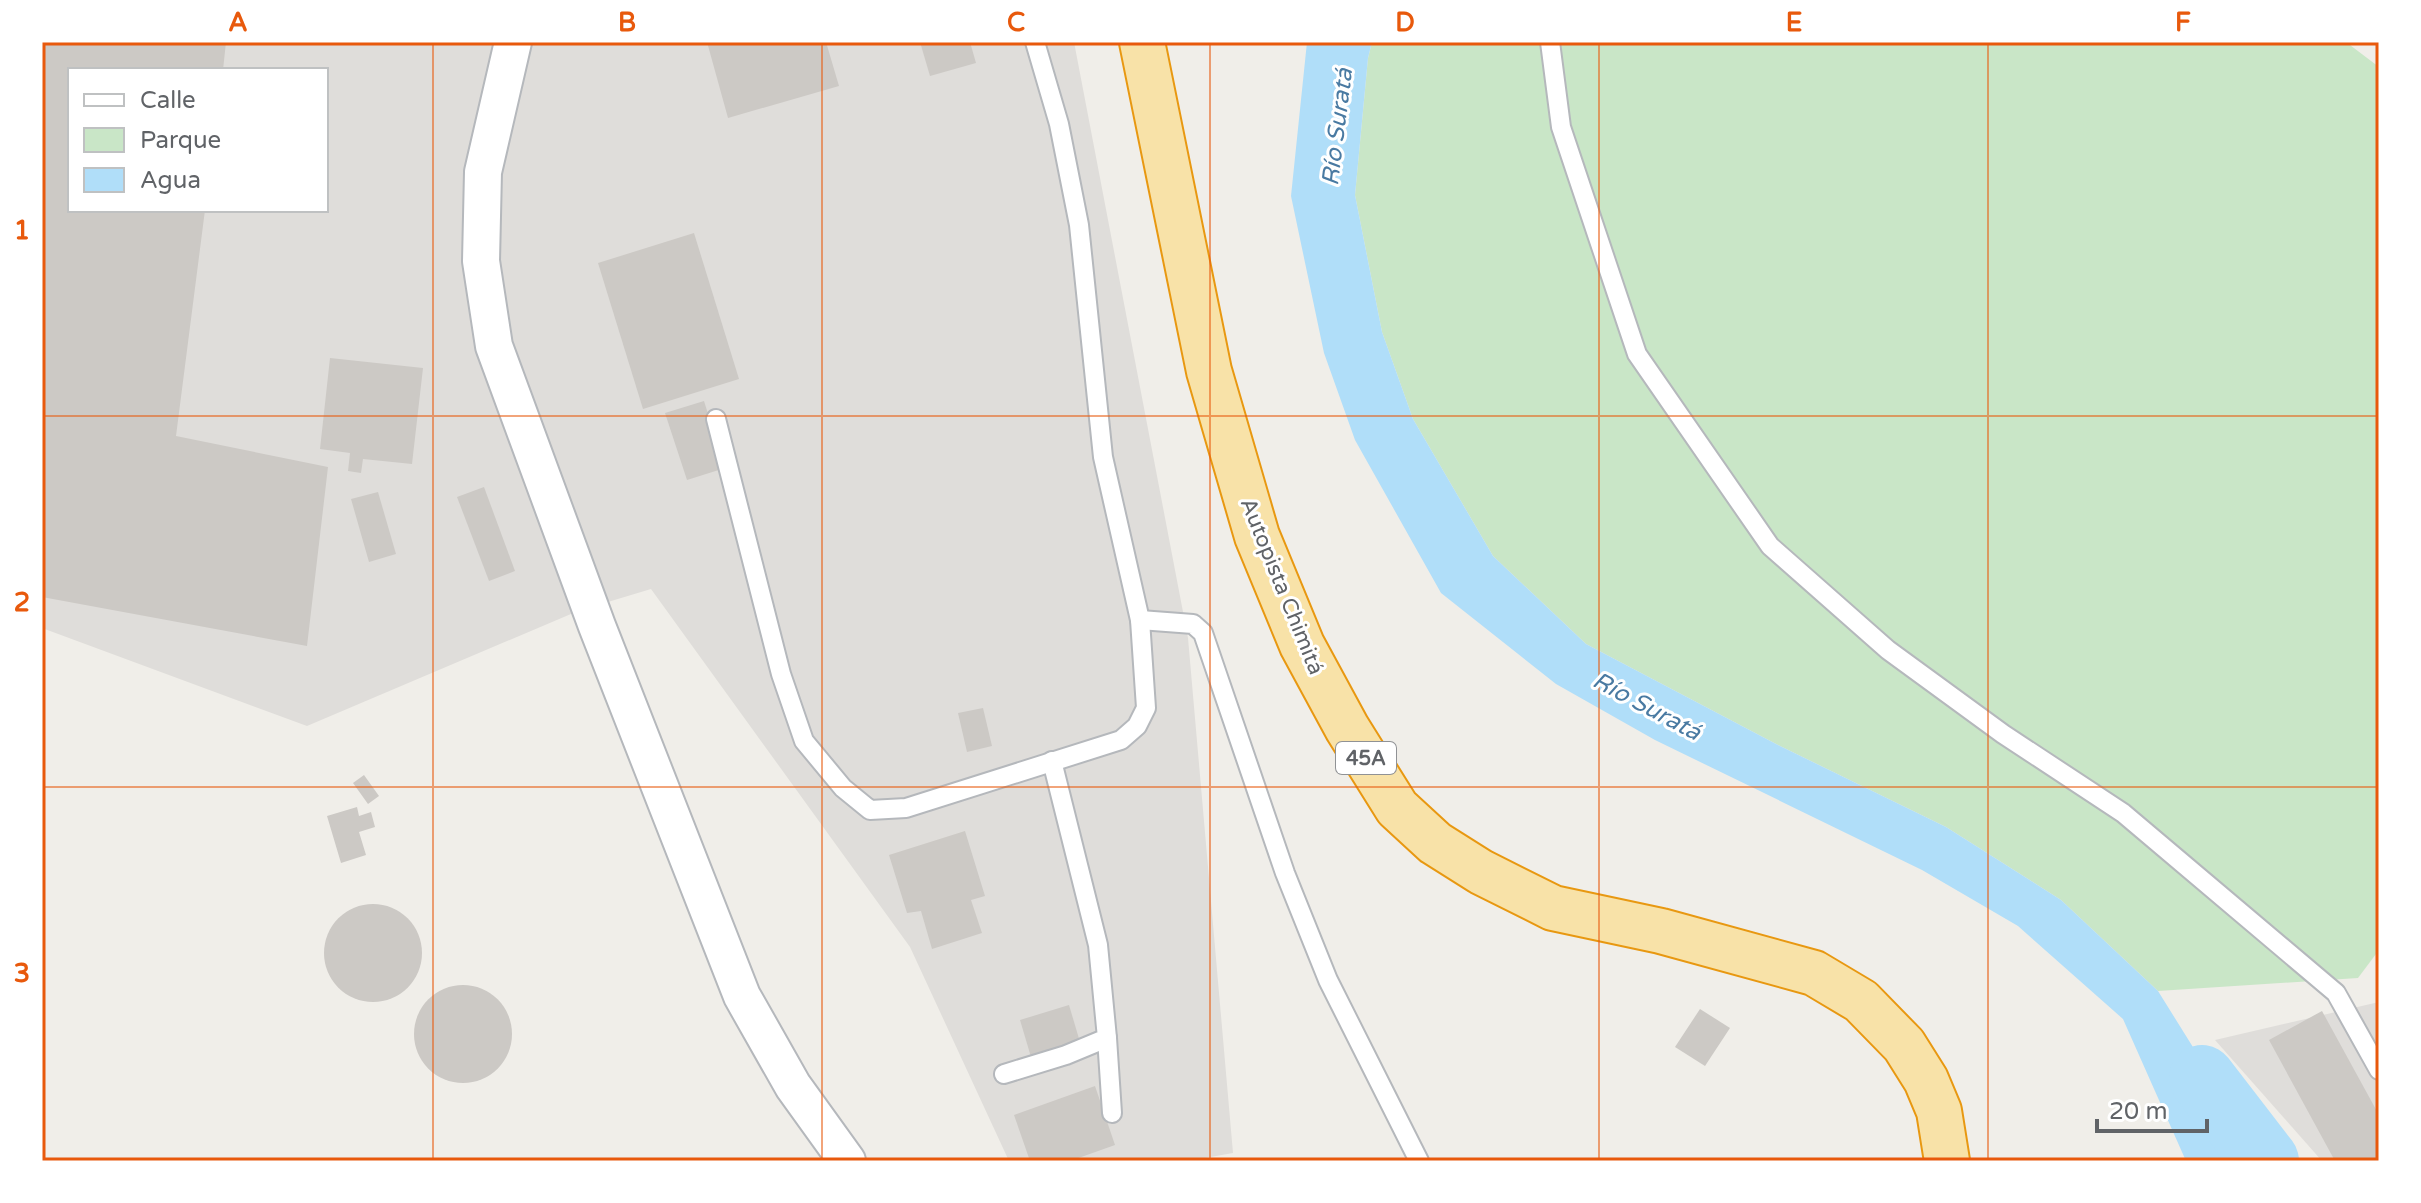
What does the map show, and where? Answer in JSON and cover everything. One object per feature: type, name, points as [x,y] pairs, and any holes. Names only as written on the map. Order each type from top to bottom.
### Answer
[{"type":"highway","name":"Autopista Chimitá","points":[[1142,42],[1209,371],[1257,536],[1302,645],[1347,728],[1397,808],[1435,843],[1481,872],[1553,908],[1661,931],[1814,973],[1861,1001],[1904,1045],[1926,1080],[1939,1111],[1947,1161]]},
{"type":"street","points":[[513,42],[483,172],[481,261],[494,346],[597,626],[742,996],[793,1086],[847,1161]]},
{"type":"lane","points":[[716,419],[785,687],[804,741],[843,788],[870,810],[906,808],[1121,740],[1137,726],[1146,708],[1140,620],[1103,457],[1079,225],[1059,124],[1035,42]]},
{"type":"lane","points":[[1550,42],[1561,127],[1637,354],[1770,546],[1888,650],[2003,734],[2123,813],[2326,984],[2336,993],[2379,1070]]},
{"type":"lane","points":[[1140,620],[1193,624],[1203,633],[1285,873],[1328,980],[1419,1161]]},
{"type":"lane","points":[[1052,761],[1098,945],[1112,1113]]},
{"type":"lane","points":[[1004,1074],[1066,1055],[1107,1038]]},
{"type":"shaded area","points":[[42,42],[1074,42],[1188,638],[1233,1153],[1188,1161],[1009,1161],[910,947],[651,589],[578,611],[307,726],[42,628]]},
{"type":"shaded area","points":[[2379,1002],[2379,1161],[2322,1161],[2215,1040]]},
{"type":"green space","points":[[1372,42],[2346,42],[2379,67],[2379,950],[2358,978],[2158,991],[2061,900],[1946,827],[1778,745],[1586,644],[1493,556],[1413,419],[1382,332],[1355,195]]},
{"type":"water","points":[[1307,42],[1372,42],[1355,195],[1382,332],[1413,419],[1493,556],[1586,644],[1778,745],[1946,827],[2061,900],[2158,991],[2264,1161],[2186,1161],[2123,1019],[2018,926],[1922,870],[1655,740],[1556,684],[1441,593],[1355,440],[1324,353],[1291,196]]},
{"type":"building","points":[[42,42],[226,42],[223,68],[68,68],[68,212],[205,212],[176,436],[328,467],[307,646],[42,597]]},
{"type":"building","points":[[707,42],[826,42],[839,86],[728,118]]},
{"type":"building","points":[[920,42],[970,42],[976,63],[930,76]]},
{"type":"building","points":[[694,233],[739,379],[643,409],[598,263]]},
{"type":"building","points":[[330,358],[423,368],[412,464],[363,459],[361,473],[348,471],[350,453],[320,449]]},
{"type":"building","points":[[704,401],[725,468],[687,480],[665,413]]},
{"type":"building","points":[[484,487],[515,571],[489,581],[457,497]]},
{"type":"building","points":[[378,492],[396,554],[369,562],[351,499]]},
{"type":"building","points":[[983,708],[992,746],[967,752],[958,713]]},
{"type":"building","points":[[364,775],[379,796],[368,804],[353,783]]},
{"type":"building","points":[[357,807],[359,816],[371,812],[375,827],[359,832],[366,855],[341,863],[327,816]]},
{"type":"building","points":[[965,831],[985,896],[971,900],[982,933],[932,949],[921,911],[907,913],[889,855]]},
{"type":"building","points":[[373,904],[392,908],[407,919],[418,934],[422,953],[418,972],[407,987],[392,998],[373,1002],[354,998],[339,987],[328,972],[324,953],[328,934],[339,919],[354,908]]},
{"type":"building","points":[[463,985],[482,989],[497,1000],[508,1015],[512,1034],[508,1053],[497,1068],[482,1079],[463,1083],[444,1079],[429,1068],[418,1053],[414,1034],[418,1015],[429,1000],[444,989]]},
{"type":"building","points":[[1069,1005],[1080,1042],[1031,1057],[1020,1020]]},
{"type":"building","points":[[1700,1009],[1730,1028],[1705,1066],[1675,1047]]},
{"type":"building","points":[[2322,1011],[2379,1115],[2379,1161],[2335,1161],[2269,1040]]},
{"type":"building","points":[[1095,1086],[1115,1145],[1070,1161],[1030,1161],[1014,1115]]},
{"type":"waterway","name":"Río Suratá","points":[[2202,1078],[2266,1161]]}]
